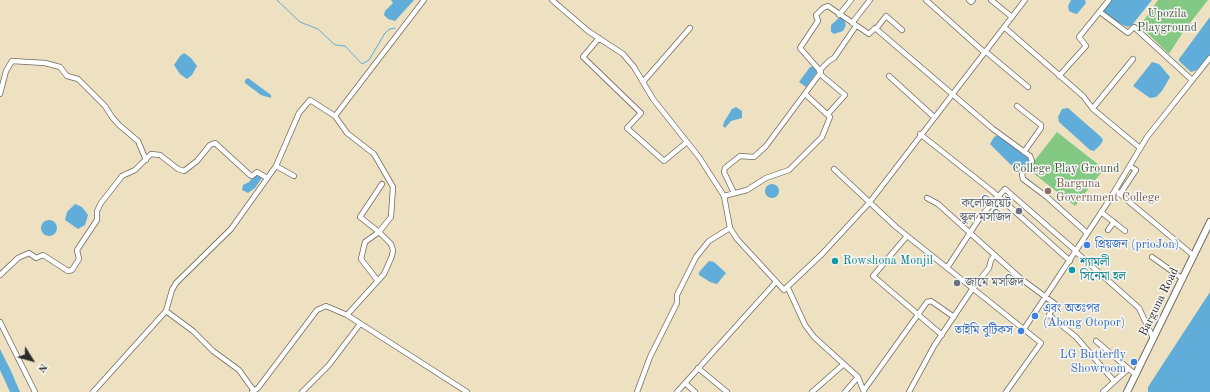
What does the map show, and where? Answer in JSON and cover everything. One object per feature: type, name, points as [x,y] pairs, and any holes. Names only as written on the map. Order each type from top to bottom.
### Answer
[{"type":"main road","name":"Barguna Road","points":[[1127,392],[1210,222]]},
{"type":"main road","name":"Barguna Road","points":[[1130,392],[1210,229]]},
{"type":"street","points":[[335,116],[424,0]]},
{"type":"street","points":[[552,0],[599,38],[623,54],[653,99],[699,157],[724,196],[730,228],[784,290],[788,288],[822,254],[869,203],[920,134],[1025,0]]},
{"type":"street","points":[[839,15],[851,0]]},
{"type":"street","points":[[926,0],[1028,87]]},
{"type":"street","points":[[970,0],[971,2],[973,0]]},
{"type":"street","points":[[991,0],[1012,17]]},
{"type":"street","points":[[1059,76],[1086,46],[1079,37],[1109,0]]},
{"type":"street","points":[[734,193],[724,172],[725,168],[740,156],[754,157],[781,128],[829,60],[834,58],[868,1]]},
{"type":"street","points":[[828,114],[845,95],[820,72],[800,48],[818,21],[816,15],[823,8],[828,6],[839,15],[869,34],[876,29],[886,16],[902,30]]},
{"type":"street","points":[[1100,12],[1128,33],[1134,27],[1192,80]]},
{"type":"street","points":[[1004,27],[1084,96],[1093,108],[1140,148]]},
{"type":"street","points":[[643,82],[690,28]]},
{"type":"street","points":[[876,29],[993,129],[1032,159],[1022,174],[1024,179],[1047,197],[1087,233]]},
{"type":"street","points":[[599,38],[583,57],[641,113],[627,128],[664,161],[687,142]]},
{"type":"street","points":[[1024,329],[1102,212],[1140,148],[1167,110],[1210,58]]},
{"type":"street","points":[[1093,108],[1133,59]]},
{"type":"street","points":[[0,94],[6,71],[12,61],[45,63],[60,68],[67,76],[78,79],[105,106],[119,125],[138,141],[146,160]]},
{"type":"street","points":[[889,76],[934,117]]},
{"type":"street","points":[[724,196],[747,190],[766,178],[789,170],[824,134],[825,127],[830,119],[828,114],[805,94]]},
{"type":"street","points":[[93,392],[166,311],[172,290],[176,283],[231,229],[276,166],[299,113],[308,102],[313,101],[335,116],[347,133],[374,154],[393,187],[391,217],[379,232],[365,242],[361,259],[378,280]]},
{"type":"street","points":[[1017,106],[1041,125],[1040,130],[1024,152]]},
{"type":"street","points":[[920,134],[998,196],[1070,261]]},
{"type":"street","points":[[0,275],[18,258],[29,253],[36,258],[43,255],[68,271],[72,270],[79,259],[77,250],[97,220],[97,211],[101,203],[122,176],[136,170],[151,154],[160,155],[178,169],[184,171],[197,161],[210,145],[215,143],[250,175],[257,172],[268,178]]},
{"type":"street","points":[[276,166],[294,176]]},
{"type":"street","points":[[1120,194],[1136,170],[1130,166]]},
{"type":"street","points":[[834,169],[869,203],[907,236],[1041,343],[1006,392]]},
{"type":"street","points":[[347,315],[378,280],[389,264],[393,250],[391,244],[360,216],[382,184]]},
{"type":"street","points":[[947,268],[970,233],[1005,189],[1139,308],[1153,338]]},
{"type":"street","points":[[1115,190],[1194,256]]},
{"type":"street","points":[[927,198],[938,204],[1055,306],[1049,315],[1076,337],[1114,382]]},
{"type":"street","points":[[1102,212],[1125,231]]},
{"type":"street","points":[[1108,230],[1114,222]]},
{"type":"street","points":[[637,392],[650,357],[677,303],[677,295],[700,251],[709,242],[730,228]]},
{"type":"street","points":[[907,236],[873,276],[942,335]]},
{"type":"street","points":[[909,392],[942,335],[972,288],[989,268],[991,260],[995,255]]},
{"type":"street","points":[[1152,257],[1182,279]]},
{"type":"street","points":[[677,392],[776,282]]},
{"type":"street","points":[[788,288],[805,325],[814,337],[858,377],[864,391]]},
{"type":"street","points":[[864,391],[917,315],[930,300],[954,317]]},
{"type":"street","points":[[166,311],[193,331],[213,351],[239,370],[254,391],[258,388],[317,310],[326,306],[347,315],[467,392]]},
{"type":"street","points":[[0,322],[35,392]]},
{"type":"street","points":[[304,392],[329,365],[360,324]]},
{"type":"street","points":[[1096,341],[1136,375]]},
{"type":"street","points":[[812,392],[844,364]]},
{"type":"street","points":[[698,368],[727,392]]},
{"type":"street","points":[[1103,392],[1128,369]]},
{"type":"street","points":[[845,392],[858,377]]},
{"type":"street","points":[[685,383],[695,392]]},
{"type":"green space","name":"Upozila Playground","points":[[1158,0],[1208,0],[1183,32],[1169,54],[1140,26]]},
{"type":"green space","name":"College Play Ground","points":[[1057,132],[1104,169],[1075,206],[1028,169]]},
{"type":"water","points":[[391,0],[414,0],[395,21],[388,19],[384,15],[385,11],[393,3]]},
{"type":"water","points":[[1071,0],[1085,0],[1086,3],[1077,14],[1069,11],[1068,6]]},
{"type":"water","points":[[1110,0],[1152,0],[1132,25],[1128,27],[1114,21],[1102,11]]},
{"type":"water","points":[[840,17],[844,19],[846,25],[843,31],[834,34],[831,32],[831,25]]},
{"type":"water","points":[[1210,17],[1210,55],[1197,70],[1191,72],[1179,61],[1179,59]]},
{"type":"water","points":[[184,53],[191,58],[197,66],[192,75],[187,79],[180,74],[174,65]]},
{"type":"water","points":[[1152,62],[1159,64],[1170,77],[1162,91],[1156,97],[1150,98],[1133,86]]},
{"type":"water","points":[[810,67],[814,67],[817,72],[806,87],[799,82]]},
{"type":"water","points":[[248,78],[271,95],[271,98],[261,95],[245,83],[245,80]]},
{"type":"water","points":[[736,107],[742,111],[742,118],[731,121],[725,128],[723,126],[724,122],[732,109]]},
{"type":"water","points":[[1068,108],[1103,140],[1094,151],[1090,150],[1059,122],[1058,117],[1062,109]]},
{"type":"water","points":[[998,135],[1030,157],[1031,160],[1022,171],[1011,165],[990,144],[994,137]]},
{"type":"water","points":[[256,174],[262,178],[255,188],[248,193],[242,190],[243,185],[249,182]]},
{"type":"water","points":[[769,184],[775,184],[779,188],[779,194],[775,198],[769,198],[765,194],[765,188]]},
{"type":"water","points":[[75,204],[82,207],[88,215],[85,225],[78,229],[65,220],[67,212]]},
{"type":"water","points":[[49,220],[55,222],[57,228],[55,234],[49,236],[43,234],[41,228],[43,222]]},
{"type":"water","points":[[709,261],[714,262],[726,273],[717,284],[710,282],[699,275],[699,272]]},
{"type":"water","points":[[1210,292],[1210,392],[1148,392],[1148,387]]},
{"type":"water","points":[[0,349],[20,392],[10,392],[0,370]]},
{"type":"waterway","points":[[277,0],[300,22],[318,29],[335,45],[345,46],[362,64],[369,60],[385,33],[390,29],[395,28]]},
{"type":"place","name":"Barguna Government College","points":[[1048,191]]},
{"type":"place","name":"কলেজিয়েট স্কুল মসজিদ","points":[[1019,211]]},
{"type":"place","name":"প্রিয়জন (prioJon)","points":[[1087,245]]},
{"type":"place","name":"Rowshona Monjil","points":[[835,261]]},
{"type":"place","name":"শ্যামলী সিনেমা হল","points":[[1072,270]]},
{"type":"place","name":"জামে মসজিদ","points":[[957,283]]},
{"type":"place","name":"এবং অতঃপর (Abong Otopor)","points":[[1035,316]]},
{"type":"place","name":"তাইমি বুটিকস","points":[[1021,331]]},
{"type":"place","name":"LG Butterfly Showroom","points":[[1134,362]]}]
